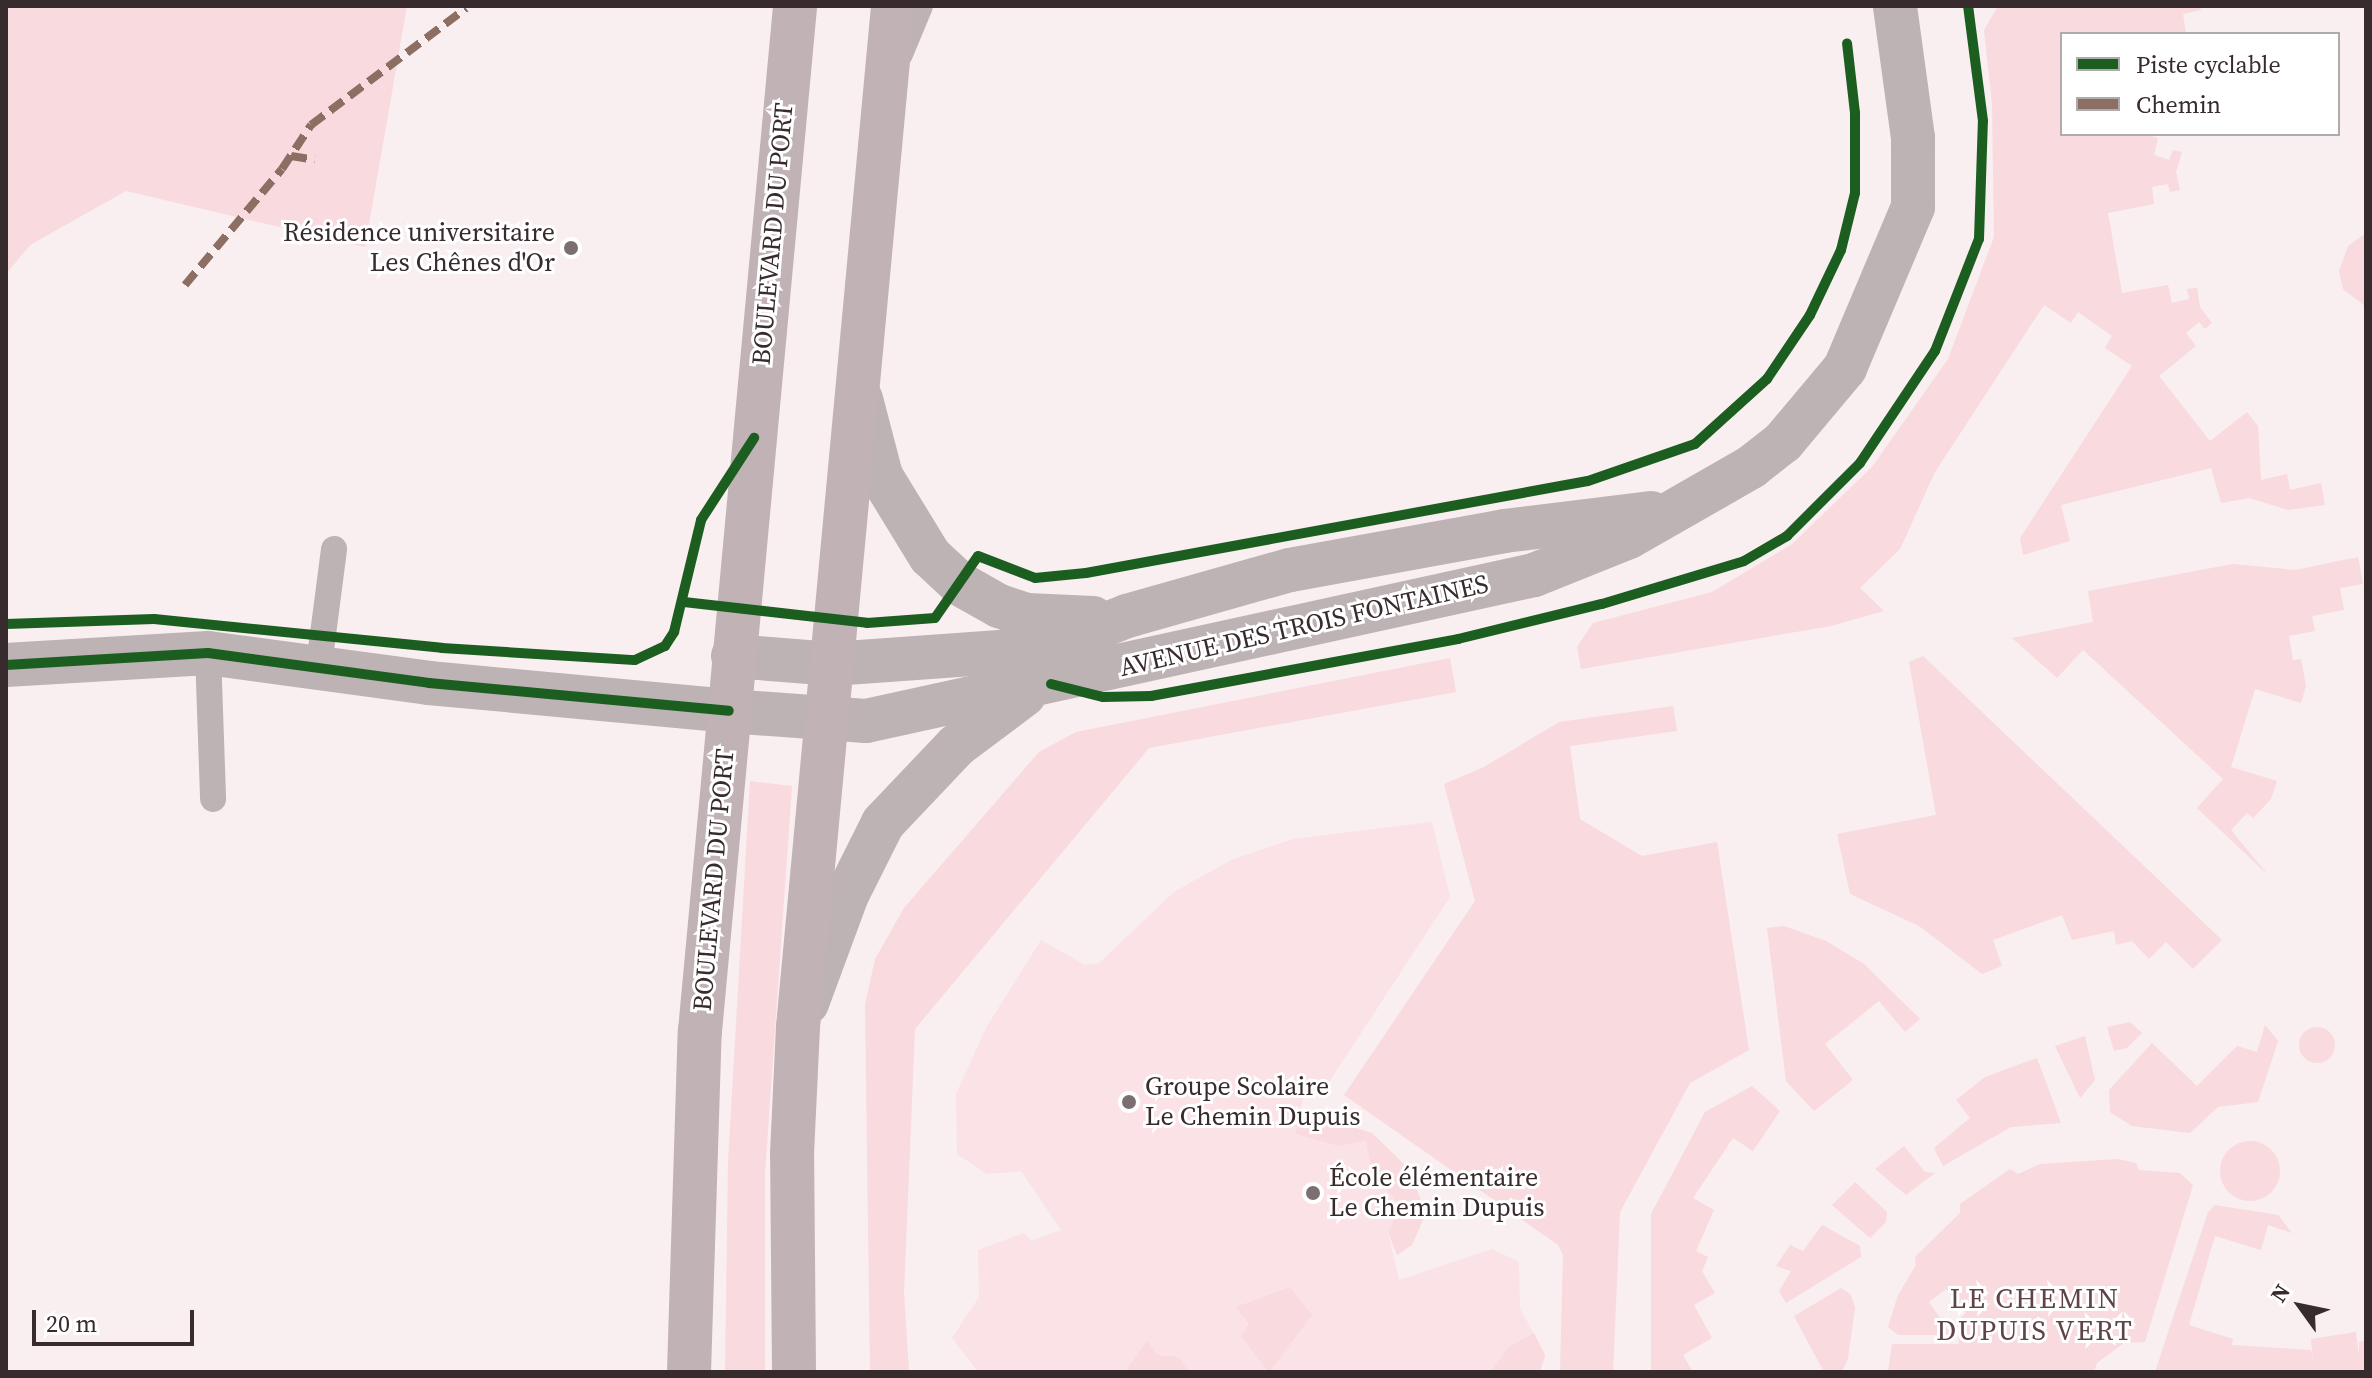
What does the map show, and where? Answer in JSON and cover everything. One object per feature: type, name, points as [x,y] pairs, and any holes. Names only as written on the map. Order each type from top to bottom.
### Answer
[{"type":"main road","name":"BOULEVARD DU PORT","points":[[689,1372],[700,1031],[795,6]]},
{"type":"main road","points":[[794,1372],[792,1154],[798,1027],[893,6]]},
{"type":"street","name":"AVENUE DES TROIS FONTAINES","points":[[6,665],[208,653],[319,665],[429,683],[826,721],[866,721],[1036,687],[1534,575],[1629,537],[1783,442],[1845,368],[1873,309],[1913,207],[1913,138],[1895,6]]},
{"type":"street","points":[[859,379],[869,445],[897,509],[915,539],[960,584],[1027,615],[1127,616]]},
{"type":"street","name":"AVENUE DES TROIS FONTAINES","points":[[733,656],[832,664],[1000,652],[1077,636],[1127,616],[1290,570],[1504,531],[1677,509]]},
{"type":"street","points":[[798,1027],[862,861],[890,814],[956,746],[1036,687]]},
{"type":"lane","points":[[886,86],[920,6]]},
{"type":"lane","points":[[319,665],[334,549]]},
{"type":"lane","points":[[208,653],[213,799]]},
{"type":"shaded area","points":[[6,6],[407,6],[365,247],[126,191],[30,245],[6,274]]},
{"type":"shaded area","points":[[1998,6],[2200,6],[2201,10],[2183,14],[2186,32],[2060,32],[2060,136],[2151,136],[2158,138],[2154,155],[2169,160],[2173,150],[2182,152],[2176,172],[2180,190],[2170,192],[2168,184],[2152,187],[2154,204],[2108,213],[2122,293],[2168,285],[2172,303],[2189,299],[2187,289],[2197,288],[2200,307],[2212,323],[2205,329],[2199,322],[2186,333],[2196,346],[2159,376],[2210,441],[2247,412],[2258,426],[2261,480],[2287,474],[2290,490],[2321,483],[2325,505],[2288,510],[2249,498],[2221,503],[2211,468],[2061,505],[2070,541],[2023,555],[2020,538],[2132,366],[2105,348],[2112,336],[2078,312],[2071,323],[2044,305],[1935,472],[1900,549],[1860,588],[1884,611],[1831,626],[1581,669],[1577,647],[1593,623],[1712,592],[1792,544],[1872,467],[1948,359],[1994,237],[1992,103],[1984,30]]},
{"type":"shaded area","points":[[2366,233],[2366,307],[2343,289],[2339,271],[2348,246]]},
{"type":"shaded area","points":[[2358,557],[2363,584],[2340,588],[2344,610],[2312,616],[2315,631],[2289,636],[2293,660],[2301,659],[2306,686],[2301,703],[2255,689],[2231,767],[2277,781],[2271,799],[2253,818],[2247,813],[2231,830],[2268,875],[2197,808],[2223,779],[2083,650],[2057,678],[2012,638],[2093,622],[2088,591],[2233,564],[2295,570]]},
{"type":"shaded area","points":[[1923,656],[2222,940],[2193,969],[2166,942],[2149,959],[2132,941],[2116,945],[2114,931],[2072,940],[2062,915],[1993,940],[2002,966],[1982,974],[1919,926],[1850,894],[1837,834],[1936,815],[1909,662]]},
{"type":"shaded area","points":[[1450,658],[1456,692],[1149,748],[915,1029],[904,1293],[909,1372],[870,1372],[865,1005],[875,959],[904,908],[1039,752],[1076,732]]},
{"type":"shaded area","points":[[1673,706],[1677,731],[1570,746],[1580,819],[1642,856],[1717,842],[1749,1050],[1690,1083],[1620,1212],[1613,1372],[1560,1372],[1563,1255],[1558,1245],[1344,1095],[1475,901],[1444,784],[1484,767],[1559,722]]},
{"type":"shaded area","points":[[750,781],[792,786],[765,1173],[765,1372],[725,1372],[728,1162]]},
{"type":"shaded area","name":"Groupe Scolaire Le Chemin Dupuis","points":[[1432,822],[1450,897],[1329,1082],[1306,1085],[1295,1134],[1338,1146],[1366,1141],[1371,1169],[1400,1206],[1388,1232],[1399,1280],[1492,1249],[1519,1262],[1520,1308],[1545,1355],[1540,1372],[978,1372],[952,1338],[979,1297],[978,1250],[1024,1233],[1031,1241],[1061,1230],[1021,1171],[987,1174],[957,1154],[956,1094],[987,1026],[1041,940],[1085,965],[1099,963],[1174,892],[1231,860],[1293,839]]},
{"type":"shaded area","points":[[1784,926],[1826,941],[1864,964],[1920,1019],[1905,1032],[1879,1001],[1825,1044],[1853,1080],[1814,1111],[1786,1081],[1767,928]]},
{"type":"shaded area","points":[[2130,1022],[2142,1033],[2127,1048],[2114,1051],[2107,1027]]},
{"type":"shaded area","points":[[2265,1025],[2278,1041],[2258,1102],[2218,1107],[2190,1133],[2132,1126],[2110,1112],[2109,1090],[2152,1043],[2197,1086],[2237,1046],[2257,1052]]},
{"type":"shaded area","points":[[2317,1027],[2329,1033],[2335,1045],[2329,1057],[2317,1063],[2305,1057],[2299,1045],[2305,1033]]},
{"type":"shaded area","points":[[2085,1036],[2095,1080],[2080,1098],[2055,1046]]},
{"type":"shaded area","points":[[2037,1058],[2061,1123],[2011,1127],[1943,1166],[1934,1148],[1970,1118],[1956,1100],[1985,1077]]},
{"type":"shaded area","points":[[1752,1086],[1780,1111],[1753,1151],[1733,1138],[1693,1198],[1714,1210],[1696,1251],[1708,1257],[1702,1271],[1715,1293],[1694,1305],[1712,1338],[1683,1355],[1693,1372],[1651,1372],[1651,1214],[1705,1112]]},
{"type":"shaded area","points":[[1300,1110],[1372,1133],[1408,1168],[1426,1213],[1412,1245],[1397,1255],[1388,1232],[1400,1206],[1371,1169],[1366,1141],[1338,1146],[1295,1134]]},
{"type":"shaded area","points":[[2250,1141],[2262,1143],[2271,1150],[2278,1159],[2278,1183],[2271,1192],[2262,1199],[2250,1201],[2238,1199],[2229,1192],[2222,1183],[2220,1171],[2222,1159],[2229,1150],[2238,1143]]},
{"type":"shaded area","points":[[1904,1146],[1925,1172],[1935,1173],[1906,1195],[1875,1169]]},
{"type":"shaded area","points":[[2118,1159],[2136,1163],[2139,1170],[2180,1173],[2193,1185],[2145,1342],[2124,1343],[2097,1363],[2094,1372],[1888,1372],[1892,1344],[1959,1344],[1957,1321],[1966,1313],[1946,1289],[1929,1302],[1952,1335],[1898,1335],[1888,1327],[1898,1295],[1916,1265],[1915,1257],[1960,1213],[1960,1204],[2010,1169],[2018,1174],[2040,1164]]},
{"type":"shaded area","points":[[1855,1182],[1887,1212],[1886,1222],[1870,1238],[1832,1205]]},
{"type":"shaded area","points":[[2215,1205],[2278,1215],[2292,1233],[2268,1225],[2261,1250],[2215,1236],[2189,1325],[2233,1339],[2232,1345],[2311,1350],[2313,1361],[2311,1339],[2356,1332],[2359,1356],[2359,1342],[2366,1340],[2366,1372],[2155,1372],[2208,1212]]},
{"type":"shaded area","points":[[1822,1225],[1860,1246],[1861,1257],[1786,1303],[1779,1291],[1791,1271],[1776,1266],[1790,1245],[1803,1251]]},
{"type":"shaded area","points":[[1290,1287],[1312,1315],[1269,1372],[1241,1336],[1249,1324],[1236,1307]]},
{"type":"shaded area","points":[[1841,1288],[1851,1295],[1855,1308],[1848,1358],[1842,1372],[1824,1372],[1794,1316]]},
{"type":"shaded area","points":[[1534,1333],[1545,1355],[1540,1372],[1491,1372],[1509,1347]]},
{"type":"shaded area","points":[[1147,1341],[1158,1355],[1178,1357],[1189,1372],[1125,1372]]},
{"type":"marked path","points":[[185,285],[282,169],[311,125],[466,8]]},
{"type":"marked path","points":[[291,156],[315,160]]},
{"type":"cycle path","points":[[1051,684],[1103,697],[1151,696],[1458,639],[1602,604],[1744,561],[1787,536],[1860,463],[1935,351],[1979,239],[1983,121],[1968,6]]},
{"type":"cycle path","points":[[684,602],[867,623],[935,618],[978,556],[1035,578],[1086,573],[1588,481],[1695,444],[1767,379],[1810,315],[1841,250],[1855,193],[1855,113],[1847,43]]},
{"type":"cycle path","points":[[6,624],[154,619],[442,648],[635,660],[665,646],[674,632],[701,520],[754,438]]},
{"type":"cycle path","points":[[6,665],[208,653],[429,683],[729,711]]},
{"type":"place","name":"Résidence universitaire Les Chênes d'Or","points":[[571,248]]},
{"type":"place","name":"Groupe Scolaire Le Chemin Dupuis","points":[[1129,1102]]},
{"type":"place","name":"École élémentaire Le Chemin Dupuis","points":[[1313,1193]]},
{"type":"district","name":"LE CHEMIN DUPUIS VERT","points":[[2035,1314]]}]
